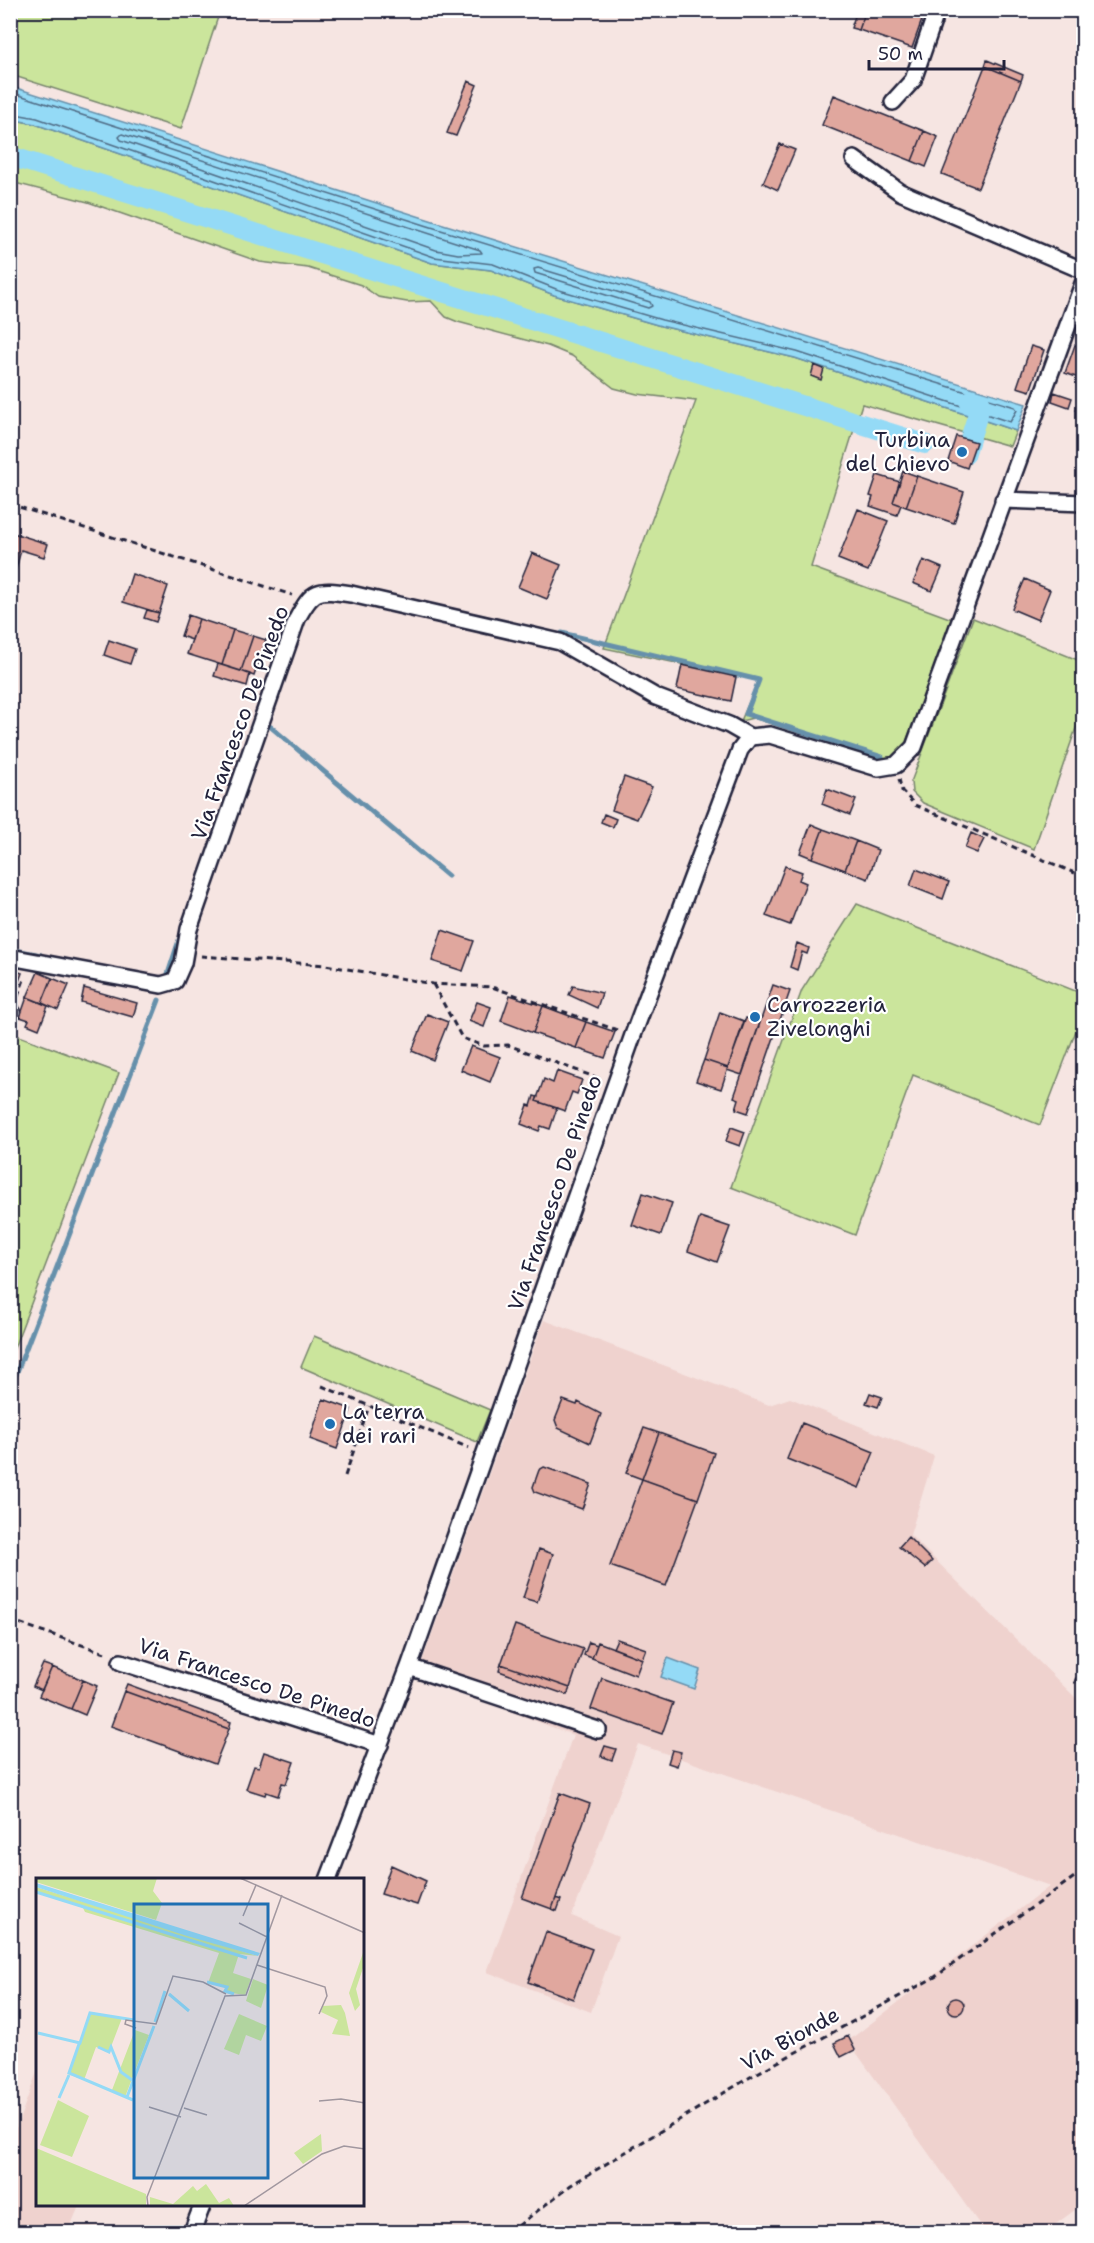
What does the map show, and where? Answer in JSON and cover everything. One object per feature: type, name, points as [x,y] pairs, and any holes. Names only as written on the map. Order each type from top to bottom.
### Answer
[{"type":"street","points":[[892,102],[912,80],[938,10]]},
{"type":"street","points":[[854,159],[900,192],[1083,271]]},
{"type":"street","points":[[896,765],[914,747],[1083,281]]},
{"type":"street","points":[[1003,500],[1083,503]]},
{"type":"street","name":"Via Francesco De Pinedo","points":[[10,957],[161,985],[175,981],[184,956],[189,929],[297,619],[309,597],[334,591],[561,642],[656,697],[729,725],[750,736],[770,735],[878,768],[896,765]]},
{"type":"street","name":"Via Francesco De Pinedo","points":[[329,1878],[409,1667],[633,1035],[740,750],[750,736]]},
{"type":"street","name":"Via Francesco De Pinedo","points":[[121,1662],[380,1745]]},
{"type":"street","points":[[409,1667],[598,1730]]},
{"type":"street","points":[[192,2232],[201,2207]]},
{"type":"path","points":[[10,504],[291,595],[309,597]]},
{"type":"path","points":[[896,765],[902,790],[915,805],[1083,877]]},
{"type":"path","points":[[184,956],[207,955],[325,965],[432,984],[492,987],[633,1035]]},
{"type":"path","points":[[11,1011],[31,961]]},
{"type":"path","points":[[432,984],[462,1038],[484,1046],[508,1045],[615,1085]]},
{"type":"path","points":[[322,1386],[485,1455]]},
{"type":"path","points":[[345,1476],[369,1406]]},
{"type":"path","points":[[10,1620],[100,1650],[121,1662]]},
{"type":"path","points":[[1083,1658],[1075,1682],[1083,1691]]},
{"type":"path","name":"Via Bionde","points":[[510,2232],[571,2184],[752,2076],[935,1977],[1083,1870]]},
{"type":"shaded area","points":[[544,1320],[769,1405],[790,1398],[934,1456],[910,1535],[1083,1705],[1083,2204],[1045,2232],[985,2232],[848,2041],[1050,1886],[638,1744],[572,1916],[618,1936],[591,2012],[487,1972],[573,1735],[417,1676]]},
{"type":"shaded area","points":[[36,2075],[36,2207],[79,2207],[68,2232],[11,2232],[11,2142]]},
{"type":"green space","points":[[11,10],[220,11],[181,129],[11,75]]},
{"type":"green space","points":[[10,119],[35,124],[432,263],[491,270],[554,295],[661,326],[795,358],[1016,431],[1010,446],[862,404],[811,567],[952,619],[905,745],[892,757],[882,758],[753,718],[741,721],[758,680],[604,648],[696,401],[637,394],[614,388],[572,356],[548,346],[458,322],[446,317],[431,301],[407,302],[378,297],[361,285],[308,268],[260,262],[88,202],[11,182]]},
{"type":"green space","points":[[973,618],[1083,662],[1083,708],[1034,849],[923,803],[912,792],[911,782]]},
{"type":"green space","points":[[857,904],[1083,994],[1084,1010],[1040,1125],[913,1075],[855,1235],[731,1187],[802,990]]},
{"type":"green space","points":[[10,1033],[119,1073],[11,1356]]},
{"type":"green space","points":[[314,1336],[490,1410],[477,1442],[301,1367]]},
{"type":"water","points":[[10,86],[430,220],[1026,404],[1016,431],[795,358],[661,326],[554,295],[491,270],[432,263],[35,124],[11,119]]},
{"type":"water","points":[[668,1658],[700,1670],[694,1689],[661,1677]]},
{"type":"building","points":[[857,10],[866,10],[859,30],[851,28]]},
{"type":"building","points":[[866,10],[903,10],[923,17],[912,48],[859,30]]},
{"type":"building","points":[[987,60],[1023,75],[1021,81],[985,66]]},
{"type":"building","points":[[985,66],[1021,81],[978,188],[942,174]]},
{"type":"building","points":[[468,81],[477,85],[456,136],[447,133]]},
{"type":"building","points":[[834,95],[924,131],[912,161],[822,125]]},
{"type":"building","points":[[924,131],[938,137],[926,167],[912,161]]},
{"type":"building","points":[[780,144],[795,150],[778,190],[763,183]]},
{"type":"building","points":[[1079,319],[1084,321],[1082,328],[1076,326]]},
{"type":"building","points":[[1075,345],[1084,348],[1084,380],[1065,373]]},
{"type":"building","points":[[1031,346],[1044,350],[1030,391],[1017,387]]},
{"type":"building","points":[[814,365],[824,369],[821,380],[811,376]]},
{"type":"building","points":[[1054,392],[1072,398],[1069,407],[1052,401]]},
{"type":"building","points":[[1080,398],[1084,400],[1084,412],[1076,410]]},
{"type":"building","name":"Turbina del Chievo","points":[[956,436],[976,442],[967,468],[948,461]]},
{"type":"building","points":[[903,471],[917,476],[906,507],[893,502]]},
{"type":"building","points":[[877,475],[900,482],[893,502],[901,505],[897,515],[870,506],[873,497],[870,496]]},
{"type":"building","points":[[917,476],[964,492],[954,523],[906,507]]},
{"type":"building","points":[[858,509],[888,521],[868,571],[838,559]]},
{"type":"building","points":[[10,532],[48,544],[44,557],[21,550],[16,569],[10,568]]},
{"type":"building","points":[[532,553],[561,565],[547,599],[518,587]]},
{"type":"building","points":[[923,560],[942,568],[932,591],[913,583]]},
{"type":"building","points":[[132,574],[168,586],[159,613],[123,602]]},
{"type":"building","points":[[1025,579],[1050,590],[1038,620],[1012,609]]},
{"type":"building","points":[[147,610],[159,613],[156,622],[144,618]]},
{"type":"building","points":[[188,615],[199,619],[192,640],[181,636]]},
{"type":"building","points":[[199,619],[233,630],[222,665],[187,654]]},
{"type":"building","points":[[233,630],[253,636],[241,671],[222,665]]},
{"type":"building","points":[[253,636],[266,640],[254,676],[241,671]]},
{"type":"building","points":[[109,640],[135,649],[130,664],[104,655]]},
{"type":"building","points":[[218,664],[250,674],[247,686],[214,676]]},
{"type":"building","points":[[682,665],[736,677],[731,701],[677,689]]},
{"type":"building","points":[[624,777],[652,787],[637,819],[612,810]]},
{"type":"building","points":[[827,789],[856,800],[850,815],[822,804]]},
{"type":"building","points":[[604,814],[616,819],[613,827],[601,822]]},
{"type":"building","points":[[811,824],[823,829],[812,858],[800,853]]},
{"type":"building","points":[[823,829],[856,841],[845,870],[812,858]]},
{"type":"building","points":[[971,833],[984,839],[977,853],[965,848]]},
{"type":"building","points":[[856,841],[878,850],[868,879],[845,870]]},
{"type":"building","points":[[785,866],[802,872],[799,880],[806,883],[790,925],[766,916]]},
{"type":"building","points":[[916,869],[949,882],[943,899],[910,886]]},
{"type":"building","points":[[442,930],[474,941],[463,971],[432,961]]},
{"type":"building","points":[[797,943],[809,948],[807,954],[802,952],[797,970],[790,967]]},
{"type":"building","points":[[10,969],[22,973],[13,997],[10,996]]},
{"type":"building","points":[[38,972],[52,978],[42,1003],[27,997]]},
{"type":"building","points":[[52,978],[69,985],[58,1010],[42,1003]]},
{"type":"building","points":[[773,985],[790,991],[748,1113],[736,1109],[739,1099],[734,1097]]},
{"type":"building","points":[[573,986],[602,993],[597,1008],[569,995]]},
{"type":"building","points":[[84,988],[137,1003],[133,1017],[81,1002]]},
{"type":"building","points":[[510,995],[543,1006],[533,1033],[501,1021]]},
{"type":"building","points":[[27,997],[48,1006],[39,1029],[27,1024],[29,1020],[20,1017]]},
{"type":"building","points":[[477,1002],[491,1007],[484,1027],[469,1021]]},
{"type":"building","points":[[543,1006],[586,1022],[576,1048],[533,1033]]},
{"type":"building","points":[[720,1012],[744,1021],[728,1068],[704,1060]]},
{"type":"building","points":[[427,1014],[448,1022],[433,1060],[412,1051]]},
{"type":"building","points":[[746,1018],[760,1023],[742,1075],[727,1070]]},
{"type":"building","points":[[586,1022],[615,1032],[605,1058],[576,1048]]},
{"type":"building","points":[[471,1046],[500,1057],[490,1082],[461,1070]]},
{"type":"building","points":[[704,1060],[728,1068],[721,1089],[696,1081]]},
{"type":"building","points":[[557,1071],[582,1080],[577,1094],[572,1092],[565,1111],[536,1101],[544,1079],[553,1083]]},
{"type":"building","points":[[534,1096],[538,1097],[536,1101],[557,1108],[550,1129],[541,1126],[539,1131],[521,1124]]},
{"type":"building","points":[[731,1127],[745,1132],[740,1146],[726,1141]]},
{"type":"building","points":[[643,1193],[672,1203],[661,1235],[632,1225]]},
{"type":"building","points":[[700,1217],[730,1227],[717,1262],[688,1251]]},
{"type":"building","points":[[870,1393],[882,1397],[878,1407],[866,1403]]},
{"type":"building","name":"La terra dei rari","points":[[323,1399],[351,1409],[337,1449],[310,1439]]},
{"type":"building","points":[[563,1400],[577,1405],[578,1402],[601,1414],[590,1443],[558,1428],[555,1420]]},
{"type":"building","points":[[802,1423],[874,1452],[859,1488],[787,1459]]},
{"type":"building","points":[[644,1428],[659,1433],[642,1479],[626,1473]]},
{"type":"building","points":[[659,1433],[714,1453],[698,1499],[642,1479]]},
{"type":"building","points":[[544,1467],[591,1484],[582,1509],[535,1492],[533,1487],[539,1470]]},
{"type":"building","points":[[642,1479],[698,1499],[666,1586],[610,1566]]},
{"type":"building","points":[[908,1537],[932,1561],[925,1568],[899,1547]]},
{"type":"building","points":[[539,1549],[553,1554],[537,1602],[523,1598]]},
{"type":"building","points":[[515,1625],[583,1649],[570,1688],[501,1664]]},
{"type":"building","points":[[617,1639],[646,1649],[642,1659],[613,1648]]},
{"type":"building","points":[[589,1642],[597,1645],[592,1658],[584,1655]]},
{"type":"building","points":[[598,1642],[642,1659],[636,1675],[592,1658]]},
{"type":"building","points":[[43,1664],[52,1667],[42,1690],[33,1686]]},
{"type":"building","points":[[501,1664],[570,1688],[567,1695],[499,1671]]},
{"type":"building","points":[[10,1665],[16,1667],[10,1683]]},
{"type":"building","points":[[52,1667],[83,1680],[71,1709],[39,1696]]},
{"type":"building","points":[[602,1678],[673,1703],[662,1734],[591,1709]]},
{"type":"building","points":[[83,1680],[97,1686],[85,1715],[71,1709]]},
{"type":"building","points":[[127,1684],[231,1722],[229,1729],[124,1691]]},
{"type":"building","points":[[124,1691],[229,1729],[215,1764],[111,1726]]},
{"type":"building","points":[[605,1746],[616,1749],[612,1760],[601,1756]]},
{"type":"building","points":[[672,1750],[681,1752],[677,1766],[668,1763]]},
{"type":"building","points":[[264,1752],[294,1762],[286,1784],[282,1783],[278,1796],[266,1792],[265,1795],[246,1789],[254,1766],[259,1767]]},
{"type":"building","points":[[560,1793],[590,1804],[552,1909],[522,1898]]},
{"type":"building","points":[[391,1865],[426,1881],[417,1905],[381,1894]]},
{"type":"building","points":[[556,1898],[561,1900],[557,1911],[552,1909]]},
{"type":"building","points":[[546,1932],[592,1949],[573,1999],[528,1982]]},
{"type":"building","points":[[953,1998],[959,1998],[964,2006],[962,2012],[953,2014],[948,2009],[948,2003]]},
{"type":"building","points":[[848,2036],[855,2050],[841,2057],[834,2043]]},
{"type":"waterway","points":[[10,156],[925,444]]},
{"type":"waterway","points":[[965,455],[981,404],[969,401]]},
{"type":"waterway","points":[[562,633],[759,680],[746,714],[882,757]]},
{"type":"waterway","points":[[271,727],[448,876]]},
{"type":"waterway","points":[[167,977],[181,934]]},
{"type":"waterway","points":[[10,949],[41,955]]},
{"type":"waterway","points":[[10,1390],[159,1000]]},
{"type":"place","name":"Turbina del Chievo","points":[[962,452]]},
{"type":"place","name":"Carrozzeria Zivelonghi","points":[[755,1017]]},
{"type":"place","name":"La terra dei rari","points":[[330,1424]]}]
